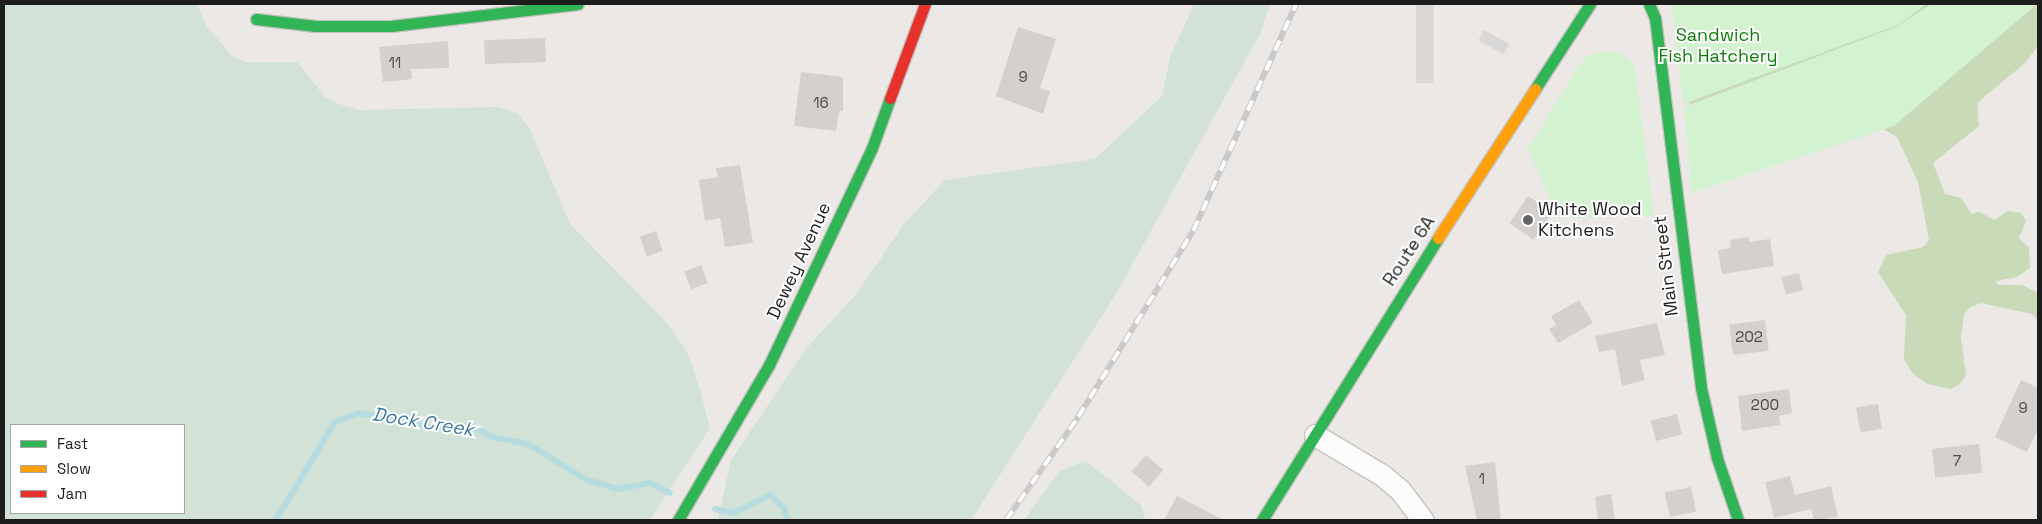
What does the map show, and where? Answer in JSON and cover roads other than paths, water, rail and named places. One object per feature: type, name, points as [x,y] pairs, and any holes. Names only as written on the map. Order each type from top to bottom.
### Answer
[{"type":"main road","points":[[256,19],[316,26],[391,26],[578,4]]},
{"type":"main road","name":"Dewey Avenue","points":[[678,520],[769,365],[872,148],[925,4]]},
{"type":"main road","name":"Route 6A","points":[[1262,520],[1590,4]]},
{"type":"main road","name":"Main Street","points":[[1649,4],[1655,18],[1696,358],[1717,458],[1738,520]]},
{"type":"main road","points":[[1654,4],[1655,18]]},
{"type":"street","points":[[1315,435],[1382,475],[1400,490],[1423,520]]},
{"type":"waterway","name":"Dock Creek","points":[[276,520],[335,422],[360,413],[435,428],[471,426],[492,437],[528,444],[587,480],[618,489],[649,483],[670,493]]},
{"type":"waterway","name":"Dock Creek","points":[[715,509],[734,513],[770,495],[784,508],[787,520]]},
{"type":"railway","points":[[1006,520],[1078,417],[1193,231],[1296,4]]},
{"type":"place","name":"White Wood Kitchens","points":[[1528,220]]},
{"type":"park label","name":"Sandwich Fish Hatchery","points":[[1718,46]]}]
